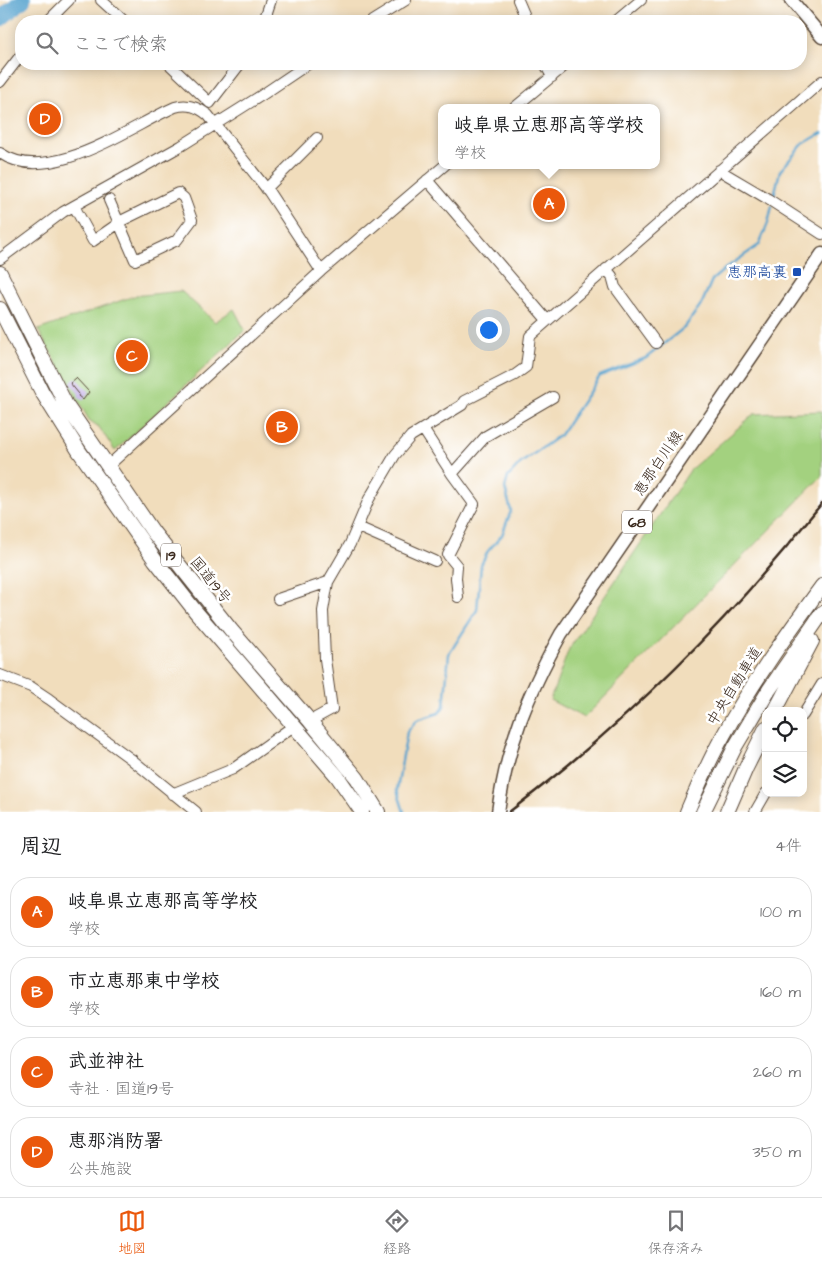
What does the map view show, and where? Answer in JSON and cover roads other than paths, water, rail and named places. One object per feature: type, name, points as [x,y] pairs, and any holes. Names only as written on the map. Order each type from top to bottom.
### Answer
[{"type":"highway","name":"国道19号","points":[[0,273],[66,405],[107,467],[187,577],[357,778],[378,812]]},
{"type":"highway","name":"国道19号","points":[[0,309],[48,401],[79,451],[155,560],[337,776],[362,812]]},
{"type":"highway","name":"中央自動車道","points":[[687,812],[722,736],[778,647],[822,586]]},
{"type":"highway","points":[[704,812],[740,738],[769,690],[822,612]]},
{"type":"highway","points":[[776,707],[822,623]]},
{"type":"highway","points":[[727,812],[762,736]]},
{"type":"main road","points":[[791,0],[804,15]]},
{"type":"main road","points":[[807,19],[822,37]]},
{"type":"main road","name":"恵那白川線","points":[[498,812],[506,764],[518,725],[529,695],[562,634],[822,254]]},
{"type":"street","points":[[54,15],[69,0]]},
{"type":"street","points":[[101,0],[117,15]]},
{"type":"street","points":[[266,15],[271,0]]},
{"type":"street","points":[[382,15],[406,0]]},
{"type":"street","points":[[518,0],[524,15]]},
{"type":"street","points":[[623,15],[640,0]]},
{"type":"street","points":[[0,82],[15,63]]},
{"type":"street","points":[[175,70],[210,103],[235,70]]},
{"type":"street","points":[[0,259],[63,212],[216,124],[299,70]]},
{"type":"street","points":[[548,70],[552,77]]},
{"type":"street","points":[[519,104],[560,70]]},
{"type":"street","points":[[310,721],[332,709],[325,659],[324,611],[328,582],[350,544],[369,499],[395,454],[411,436],[464,401],[515,375],[526,367],[530,336],[822,81]]},
{"type":"street","points":[[0,152],[10,158],[28,162],[50,161],[69,157],[98,146],[166,111],[184,105],[203,111],[216,124],[266,189],[320,271]]},
{"type":"street","points":[[266,189],[317,138]]},
{"type":"street","points":[[107,467],[320,271],[440,169]]},
{"type":"street","points":[[719,170],[822,234]]},
{"type":"street","points":[[427,180],[547,320]]},
{"type":"street","points":[[74,206],[93,241],[119,223],[178,193],[184,198],[192,220],[177,240],[135,260],[119,223],[109,200]]},
{"type":"street","points":[[606,269],[612,276],[615,287],[656,343]]},
{"type":"street","points":[[452,474],[486,436],[553,397]]},
{"type":"street","points":[[423,429],[474,504],[448,555],[457,566],[458,597]]},
{"type":"street","points":[[358,527],[435,561]]},
{"type":"street","points":[[278,599],[328,582]]},
{"type":"street","points":[[0,675],[31,687],[49,698],[131,759],[196,812]]},
{"type":"street","points":[[807,708],[822,684]]},
{"type":"street","points":[[172,794],[233,769],[295,725]]},
{"type":"street","points":[[755,812],[764,797]]},
{"type":"waterway","points":[[0,19],[23,0]]},
{"type":"waterway","points":[[773,200],[780,171],[803,144],[822,133]]},
{"type":"waterway","points":[[404,812],[397,790],[407,732],[417,720],[439,713],[444,706],[449,654],[477,610],[481,565],[488,551],[502,535],[511,511],[505,488],[508,477],[521,463],[560,435],[600,376],[646,358],[685,327],[702,303],[712,280],[759,245],[768,223],[772,206]]},
{"type":"railway","points":[[509,812],[608,731],[673,670],[765,572],[822,503]]},
{"type":"place","name":"恵那消防署","points":[[45,119]]},
{"type":"place","name":"岐阜県立恵那高等学校","points":[[549,204]]},
{"type":"place","name":"恵那高裏","points":[[797,272]]},
{"type":"place","name":"武並神社","points":[[132,356]]},
{"type":"place","name":"市立恵那東中学校","points":[[282,427]]}]
